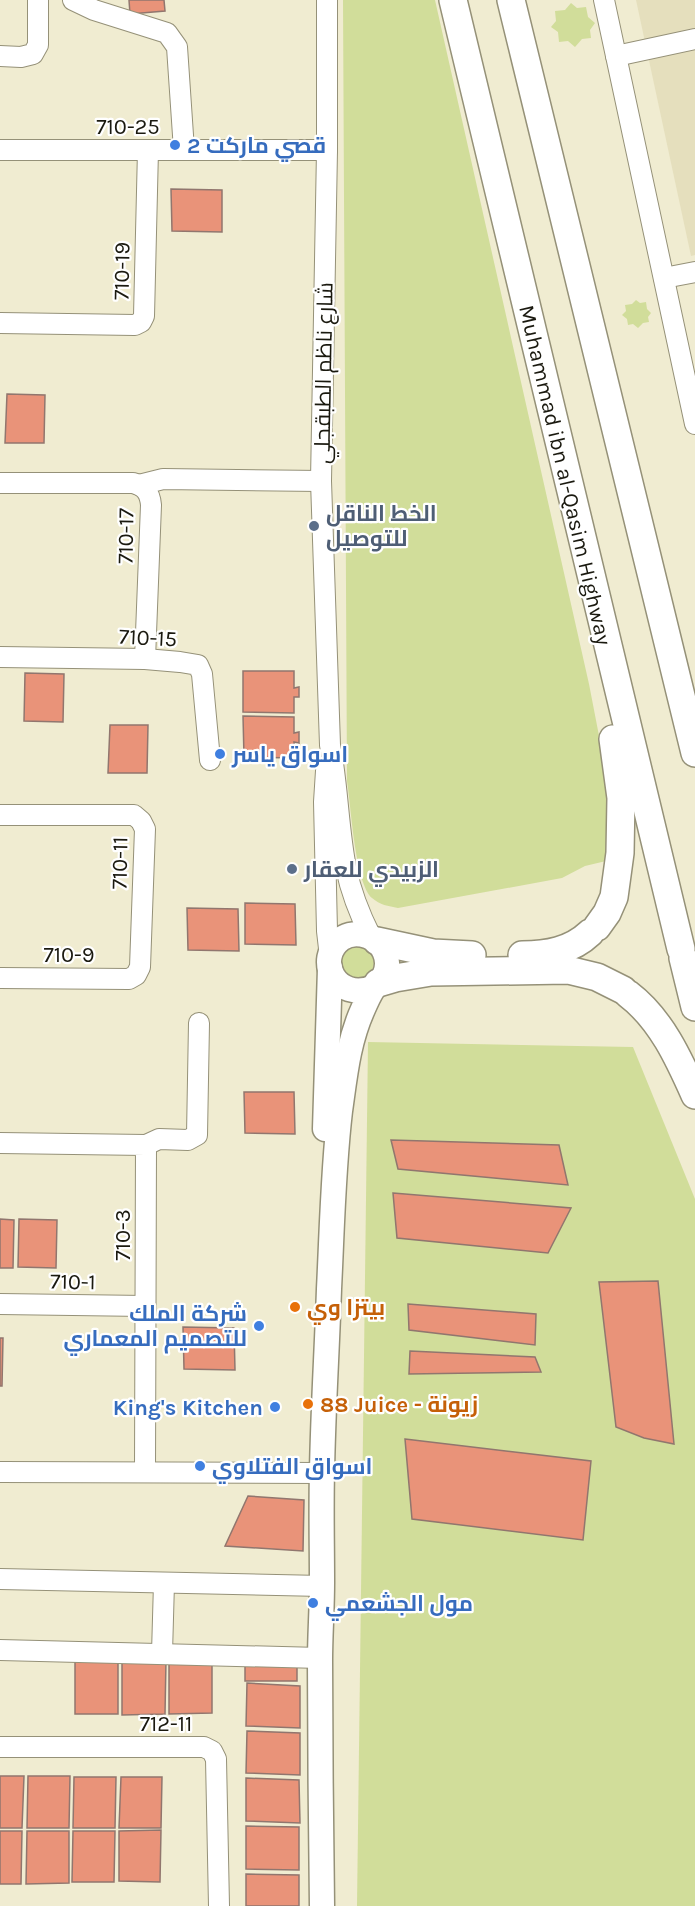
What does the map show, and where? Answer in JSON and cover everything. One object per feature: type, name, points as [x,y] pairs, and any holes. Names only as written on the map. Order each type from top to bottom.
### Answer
[{"type":"highway","name":"Muhammad ibn al-Qasim Highway","points":[[453,0],[695,1008]]},
{"type":"highway","points":[[511,0],[695,753]]},
{"type":"highway","points":[[374,939],[414,950],[451,955],[542,955],[570,947],[593,930],[607,913],[614,897],[620,853],[621,798],[586,560]]},
{"type":"highway","points":[[686,715],[695,741]]},
{"type":"highway","points":[[376,985],[395,978],[430,972],[568,970],[597,977],[626,992],[656,1021],[695,1095]]},
{"type":"main road","points":[[322,1906],[320,1658],[322,1473],[333,1191],[347,1057],[357,1020],[376,985],[384,976],[387,967],[384,949],[374,939],[361,934],[341,939],[334,947],[330,963],[325,1109],[327,1150],[333,1191]]},
{"type":"main road","points":[[330,963],[334,979],[342,987],[353,991],[364,991],[376,985]]},
{"type":"street","points":[[0,56],[21,57],[33,54],[38,45],[38,0]]},
{"type":"street","points":[[73,0],[94,10],[166,33],[177,47],[184,150]]},
{"type":"street","name":"شارع ناظم الطبقجلي","points":[[327,0],[327,150],[321,481],[330,745]]},
{"type":"street","points":[[604,0],[695,424]]},
{"type":"street","points":[[616,56],[695,39]]},
{"type":"street","name":"710-25","points":[[0,150],[327,150]]},
{"type":"street","name":"710-19","points":[[0,323],[135,325],[141,322],[144,316],[148,150]]},
{"type":"street","points":[[663,278],[695,272]]},
{"type":"street","points":[[139,485],[163,479],[321,481]]},
{"type":"street","name":"710-17","points":[[0,483],[133,483],[148,493],[151,505],[145,659]]},
{"type":"street","name":"710-15","points":[[0,657],[145,659],[195,664],[200,668],[202,674],[210,760]]},
{"type":"street","points":[[330,745],[337,783],[346,870],[356,904],[374,939]]},
{"type":"street","points":[[330,745],[324,802],[327,931],[330,963]]},
{"type":"street","name":"710-11","points":[[0,815],[134,815],[141,821],[145,829],[140,967],[136,975]]},
{"type":"street","name":"710-9","points":[[0,978],[129,979],[136,975]]},
{"type":"street","points":[[0,1143],[146,1145],[159,1139],[188,1140],[197,1135],[199,1023]]},
{"type":"street","name":"710-3","points":[[145,1472],[146,1145]]},
{"type":"street","name":"710-1","points":[[0,1304],[145,1306]]},
{"type":"street","points":[[0,1472],[322,1473]]},
{"type":"street","points":[[0,1579],[322,1586]]},
{"type":"street","points":[[162,1653],[164,1582]]},
{"type":"street","points":[[0,1650],[320,1658]]},
{"type":"street","name":"712-11","points":[[0,1747],[204,1747],[212,1751],[216,1759],[219,1906]]},
{"type":"shaded area","points":[[636,0],[695,0],[695,255],[691,256]]},
{"type":"green space","points":[[343,0],[435,0],[589,684],[606,772],[606,861],[585,866],[562,878],[398,908],[378,902],[366,890],[358,861],[347,781]]},
{"type":"green space","points":[[571,3],[577,8],[586,7],[588,17],[595,23],[590,30],[591,38],[582,39],[575,47],[568,41],[559,42],[558,32],[551,27],[556,21],[555,11],[565,10]]},
{"type":"green space","points":[[636,300],[640,303],[646,302],[647,309],[651,313],[648,317],[649,322],[643,323],[638,328],[633,324],[628,325],[627,319],[622,315],[626,311],[625,305],[632,304]]},
{"type":"green space","points":[[358,946],[369,951],[374,962],[369,973],[358,978],[347,973],[342,962],[347,951]]},
{"type":"green space","points":[[368,1042],[633,1047],[695,1199],[695,1906],[357,1906]]},
{"type":"building","points":[[129,0],[164,0],[165,11],[130,14]]},
{"type":"building","points":[[171,189],[222,190],[222,232],[172,231]]},
{"type":"building","points":[[7,394],[45,395],[44,443],[5,443]]},
{"type":"building","points":[[243,671],[294,671],[294,688],[299,687],[299,697],[294,697],[294,713],[243,712]]},
{"type":"building","points":[[25,673],[64,674],[63,722],[24,721]]},
{"type":"building","points":[[243,716],[294,717],[294,733],[299,732],[299,743],[294,742],[294,758],[244,757]]},
{"type":"building","points":[[110,725],[148,725],[147,773],[108,773]]},
{"type":"building","points":[[245,903],[295,904],[296,945],[245,944]]},
{"type":"building","points":[[187,908],[238,909],[239,951],[188,950]]},
{"type":"building","points":[[244,1092],[294,1092],[295,1134],[245,1133]]},
{"type":"building","points":[[391,1140],[559,1145],[568,1185],[398,1169]]},
{"type":"building","points":[[393,1193],[571,1208],[548,1253],[397,1238]]},
{"type":"building","points":[[0,1219],[14,1220],[13,1268],[0,1268]]},
{"type":"building","points":[[19,1219],[57,1220],[56,1268],[18,1267]]},
{"type":"building","points":[[658,1281],[674,1444],[644,1438],[616,1427],[599,1282]]},
{"type":"building","points":[[408,1304],[536,1314],[535,1345],[409,1330]]},
{"type":"building","points":[[183,1327],[234,1328],[235,1370],[184,1369]]},
{"type":"building","points":[[0,1338],[3,1338],[2,1386],[0,1386]]},
{"type":"building","points":[[410,1351],[535,1357],[541,1372],[409,1374]]},
{"type":"building","points":[[405,1439],[591,1461],[583,1540],[412,1519]]},
{"type":"building","points":[[248,1496],[304,1500],[303,1551],[225,1546]]},
{"type":"building","points":[[245,1659],[297,1660],[297,1681],[245,1681]]},
{"type":"building","points":[[118,1660],[118,1714],[75,1714],[75,1661]]},
{"type":"building","points":[[166,1660],[165,1714],[122,1715],[122,1661]]},
{"type":"building","points":[[212,1660],[212,1713],[169,1714],[169,1662]]},
{"type":"building","points":[[247,1683],[300,1686],[300,1728],[246,1726]]},
{"type":"building","points":[[247,1731],[300,1733],[300,1775],[246,1773]]},
{"type":"building","points":[[0,1776],[24,1776],[22,1828],[0,1828]]},
{"type":"building","points":[[28,1776],[70,1776],[69,1828],[27,1828]]},
{"type":"building","points":[[74,1777],[116,1777],[115,1828],[73,1828]]},
{"type":"building","points":[[121,1777],[162,1777],[161,1828],[119,1828]]},
{"type":"building","points":[[246,1778],[299,1780],[300,1823],[246,1821]]},
{"type":"building","points":[[246,1826],[299,1827],[299,1870],[246,1869]]},
{"type":"building","points":[[161,1830],[160,1882],[119,1881],[119,1831]]},
{"type":"building","points":[[0,1831],[22,1831],[21,1884],[0,1884]]},
{"type":"building","points":[[27,1831],[69,1831],[69,1883],[26,1884]]},
{"type":"building","points":[[73,1831],[115,1831],[114,1882],[72,1882]]},
{"type":"building","points":[[246,1874],[299,1875],[299,1906],[246,1906]]},
{"type":"place","name":"قصي ماركت 2","points":[[175,145]]},
{"type":"place","name":"الخط الناقل للتوصيل","points":[[314,526]]},
{"type":"place","name":"اسواق ياسر","points":[[220,754]]},
{"type":"place","name":"الزبيدي للعقار","points":[[292,869]]},
{"type":"place","name":"بيتزا وي","points":[[295,1307]]},
{"type":"place","name":"شركة الملك للتصميم المعماري","points":[[259,1326]]},
{"type":"place","name":"88 Juice - زيونة","points":[[308,1404]]},
{"type":"place","name":"King's Kitchen","points":[[275,1407]]},
{"type":"place","name":"اسواق الفتلاوي","points":[[200,1466]]},
{"type":"place","name":"مول الجشعمي","points":[[313,1603]]}]
